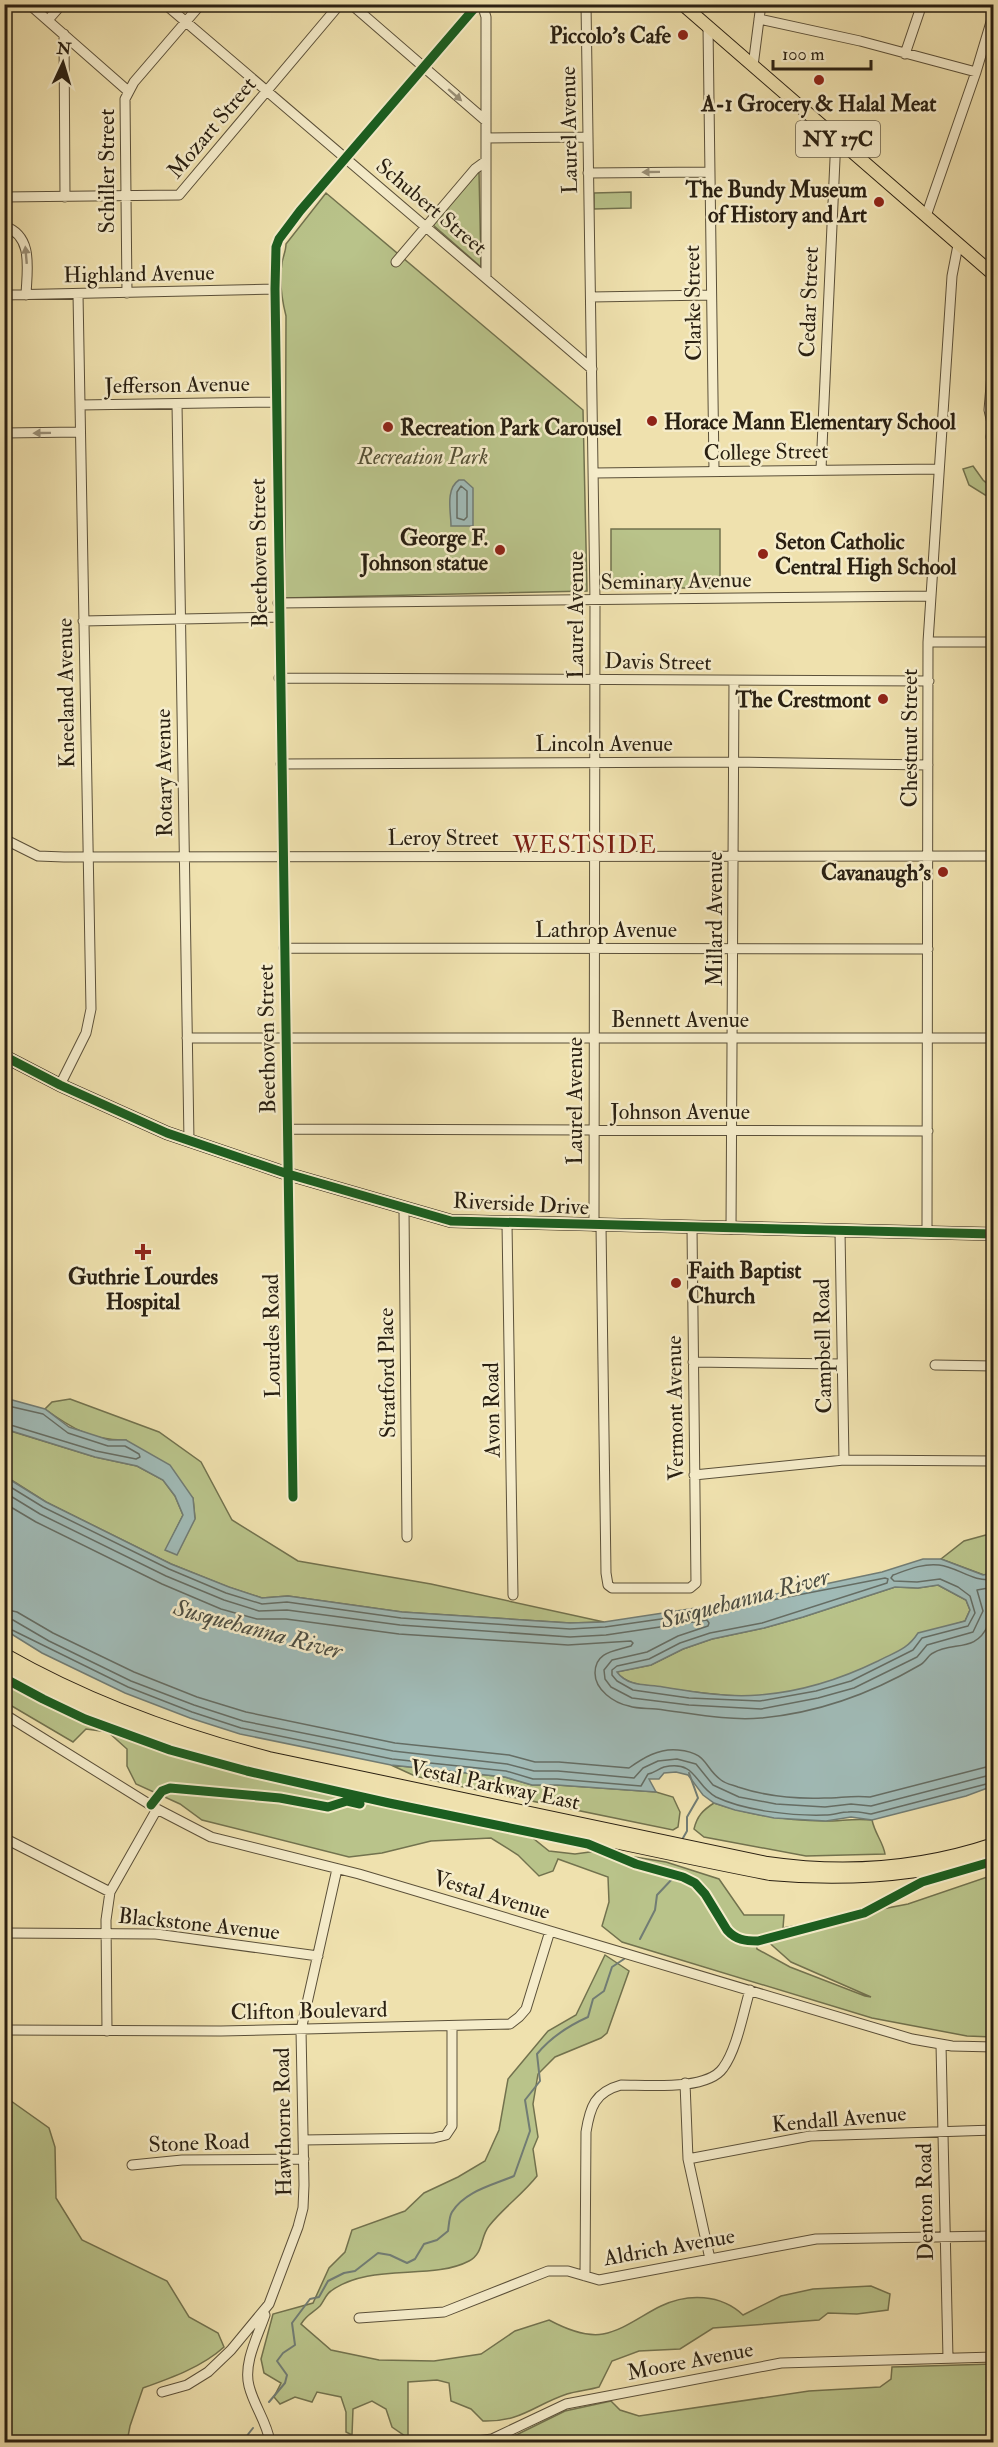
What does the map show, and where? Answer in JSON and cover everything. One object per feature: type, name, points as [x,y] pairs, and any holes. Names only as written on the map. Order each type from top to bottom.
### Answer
[{"type":"main road","name":"NY 17C","points":[[682,4],[993,275]]},
{"type":"main road","name":"Riverside Drive","points":[[4,1056],[60,1085],[189,1141],[288,1174],[452,1221],[993,1234]]},
{"type":"main road","name":"Vestal Parkway East","points":[[4,1654],[98,1701],[168,1729],[219,1744],[281,1760],[767,1863],[817,1869],[889,1867],[949,1857],[993,1844]]},
{"type":"main road","name":"Vestal Parkway East","points":[[4,1666],[45,1688],[116,1720],[219,1755],[749,1870],[814,1878],[866,1878],[938,1869],[993,1855]]},
{"type":"street","points":[[29,4],[128,91]]},
{"type":"street","points":[[48,20],[62,4]]},
{"type":"street","name":"Schubert Street","points":[[165,4],[592,369]]},
{"type":"street","name":"Schiller Street","points":[[127,293],[125,107],[128,91],[201,4]]},
{"type":"street","name":"Mozart Street","points":[[4,196],[176,196],[184,192],[211,156],[340,4]]},
{"type":"street","points":[[351,4],[486,121]]},
{"type":"street","points":[[480,4],[486,17],[486,278]]},
{"type":"street","name":"Beethoven Street","points":[[288,1174],[278,603],[276,247],[279,239],[300,211],[480,4]]},
{"type":"street","name":"Laurel Avenue","points":[[586,4],[595,601],[594,1131],[606,1573],[608,1585],[612,1588],[690,1588],[694,1586]]},
{"type":"street","points":[[753,66],[761,4]]},
{"type":"street","points":[[905,54],[922,4]]},
{"type":"street","points":[[926,216],[976,72],[993,12]]},
{"type":"street","points":[[759,19],[976,72]]},
{"type":"street","name":"Clarke Street","points":[[708,27],[714,470]]},
{"type":"street","points":[[64,34],[64,196]]},
{"type":"street","points":[[486,138],[587,136]]},
{"type":"street","name":"Cedar Street","points":[[821,469],[831,201],[836,137]]},
{"type":"street","points":[[396,262],[475,169],[486,161]]},
{"type":"street","points":[[588,173],[709,172]]},
{"type":"street","points":[[4,226],[16,230],[24,242],[27,252],[26,295]]},
{"type":"street","name":"Chestnut Street","points":[[927,1233],[928,642],[952,276],[958,245]]},
{"type":"street","name":"Highland Avenue","points":[[4,296],[275,289]]},
{"type":"street","name":"Kneeland Avenue","points":[[60,1085],[90,1021],[78,294]]},
{"type":"street","points":[[591,297],[711,295]]},
{"type":"street","points":[[993,350],[989,410],[993,423],[991,442],[993,445]]},
{"type":"street","name":"Jefferson Avenue","points":[[80,405],[276,402]]},
{"type":"street","name":"Rotary Avenue","points":[[177,404],[189,1141]]},
{"type":"street","points":[[4,434],[80,432]]},
{"type":"street","name":"College Street","points":[[594,473],[939,469]]},
{"type":"street","name":"Seminary Avenue","points":[[278,603],[931,596]]},
{"type":"street","points":[[83,621],[279,617]]},
{"type":"street","points":[[928,642],[993,642]]},
{"type":"street","name":"Davis Street","points":[[279,678],[929,681]]},
{"type":"street","name":"Millard Avenue","points":[[731,1228],[734,681]]},
{"type":"street","name":"Lincoln Avenue","points":[[281,764],[734,762],[928,765]]},
{"type":"street","name":"Leroy Street","points":[[4,839],[38,856],[88,857],[993,856]]},
{"type":"street","name":"Lathrop Avenue","points":[[284,948],[928,949]]},
{"type":"street","name":"Bennett Avenue","points":[[187,1038],[993,1038]]},
{"type":"street","name":"Johnson Avenue","points":[[287,1129],[928,1131]]},
{"type":"street","name":"Lourdes Road","points":[[288,1174],[293,1497]]},
{"type":"street","name":"Stratford Place","points":[[404,1209],[407,1537]]},
{"type":"street","name":"Avon Road","points":[[507,1224],[513,1595]]},
{"type":"street","name":"Vermont Avenue","points":[[692,1228],[697,1577],[694,1586]]},
{"type":"street","name":"Campbell Road","points":[[840,1232],[844,1460]]},
{"type":"street","points":[[693,1362],[842,1364]]},
{"type":"street","points":[[935,1365],[993,1366]]},
{"type":"street","points":[[694,1475],[844,1460],[993,1461]]},
{"type":"street","name":"Vestal Avenue","points":[[4,1714],[158,1809],[211,1837],[337,1869],[750,1990],[855,2024],[941,2045],[993,2047]]},
{"type":"street","points":[[107,2031],[106,1933],[110,1892],[158,1809]]},
{"type":"street","points":[[4,1838],[110,1892]]},
{"type":"street","name":"Hawthorne Road","points":[[162,2392],[187,2385],[208,2372],[231,2350],[269,2304],[303,2208],[304,2159],[300,2030],[337,1869]]},
{"type":"street","name":"Clifton Boulevard","points":[[4,2030],[300,2030],[510,2024],[526,2009],[550,1931]]},
{"type":"street","name":"Blackstone Avenue","points":[[4,1933],[156,1934],[318,1956]]},
{"type":"street","points":[[585,2276],[586,2132],[588,2119],[596,2099],[603,2092],[621,2085],[706,2081],[722,2069],[730,2056],[750,1990]]},
{"type":"street","points":[[303,2140],[434,2138],[446,2135],[452,2126],[452,2026]]},
{"type":"street","name":"Denton Road","points":[[941,2045],[948,2358]]},
{"type":"street","points":[[685,2083],[688,2159],[710,2259]]},
{"type":"street","name":"Kendall Avenue","points":[[688,2159],[810,2136],[993,2130]]},
{"type":"street","name":"Stone Road","points":[[132,2165],[182,2160],[304,2159]]},
{"type":"street","name":"Aldrich Avenue","points":[[359,2318],[444,2312],[548,2271],[560,2270],[599,2280],[826,2238],[993,2236]]},
{"type":"street","points":[[269,2304],[250,2360],[247,2377],[270,2442]]},
{"type":"street","name":"Moore Avenue","points":[[403,2442],[490,2441],[566,2404],[781,2363],[993,2357]]},
{"type":"green space","points":[[479,171],[481,267],[433,225]]},
{"type":"green space","points":[[631,192],[631,208],[594,209],[594,193]]},
{"type":"green space","name":"Recreation Park","points":[[326,193],[583,410],[587,591],[285,598],[286,316],[281,289],[281,269],[286,244]]},
{"type":"green space","points":[[973,466],[993,489],[993,500],[969,485],[963,469]]},
{"type":"green space","points":[[611,529],[720,529],[720,588],[611,588]]},
{"type":"green space","points":[[70,1399],[159,1432],[201,1462],[232,1520],[298,1561],[431,1584],[604,1622],[570,1623],[402,1612],[288,1596],[262,1598],[171,1564],[46,1502],[5,1476],[4,1429],[95,1457],[137,1466],[163,1480],[175,1496],[183,1515],[166,1550],[177,1554],[195,1518],[193,1498],[126,1440],[93,1436],[64,1422],[45,1409],[52,1402]]},
{"type":"green space","points":[[993,1533],[993,1573],[984,1575],[941,1559],[964,1541]]},
{"type":"green space","points":[[938,1585],[966,1600],[970,1610],[965,1621],[935,1633],[864,1670],[828,1683],[781,1693],[737,1696],[642,1685],[628,1681],[616,1672],[651,1665],[683,1649],[712,1639],[803,1617],[895,1587],[918,1588]]},
{"type":"green space","points":[[4,1673],[106,1723],[228,1766],[529,1835],[549,1851],[575,1854],[597,1851],[666,1862],[719,1879],[744,1915],[784,1915],[783,1928],[908,1904],[993,1875],[993,2037],[967,2036],[872,2018],[622,1942],[602,1926],[609,1902],[608,1877],[558,1859],[553,1871],[539,1876],[518,1855],[491,1838],[431,1841],[382,1853],[349,1857],[202,1820],[180,1804],[136,1784],[127,1766],[127,1749],[108,1732],[86,1729],[73,1742],[5,1702]],"holes":[[[765,1939],[791,1962],[871,1997],[790,1967],[757,1949],[756,1942]]]},
{"type":"green space","points":[[391,1765],[505,1777],[532,1785],[656,1792],[673,1797],[680,1812],[678,1827],[673,1830],[449,1784],[415,1776]]},
{"type":"green space","points":[[714,1803],[741,1811],[783,1818],[811,1821],[872,1820],[885,1854],[806,1856],[704,1837],[694,1829],[695,1824],[701,1814]]},
{"type":"green space","points":[[605,1955],[629,1971],[607,2033],[601,2038],[555,2057],[538,2074],[533,2104],[538,2137],[533,2149],[537,2176],[489,2226],[474,2258],[454,2267],[382,2274],[347,2282],[329,2292],[320,2306],[301,2324],[331,2350],[379,2360],[434,2361],[481,2354],[515,2331],[549,2320],[582,2333],[596,2335],[611,2332],[671,2302],[682,2299],[715,2299],[743,2315],[781,2296],[813,2289],[871,2286],[890,2294],[888,2310],[857,2314],[828,2313],[819,2320],[713,2328],[680,2349],[639,2351],[612,2361],[599,2387],[567,2394],[518,2416],[496,2421],[483,2421],[471,2409],[451,2401],[449,2383],[437,2380],[408,2382],[408,2438],[392,2427],[386,2409],[372,2401],[353,2409],[352,2435],[346,2432],[346,2412],[341,2397],[317,2392],[312,2402],[295,2397],[280,2404],[274,2397],[281,2383],[264,2373],[261,2359],[273,2314],[313,2303],[329,2268],[345,2252],[352,2230],[405,2211],[424,2193],[485,2161],[499,2130],[508,2079],[548,2031],[576,2015]]},
{"type":"green space","points":[[4,2096],[49,2128],[55,2147],[56,2198],[82,2240],[167,2281],[189,2317],[218,2333],[224,2347],[196,2366],[143,2388],[127,2442],[10,2442],[11,2440],[5,2439]]},
{"type":"green space","points":[[993,2364],[993,2442],[514,2442],[510,2438],[565,2411],[611,2401],[620,2410],[639,2416],[809,2391],[880,2387],[891,2379],[892,2367]]},
{"type":"water","points":[[459,480],[464,480],[473,488],[473,526],[451,526],[450,495]]},
{"type":"water","points":[[5,1398],[45,1409],[69,1427],[109,1440],[126,1440],[170,1465],[193,1498],[195,1519],[177,1555],[165,1550],[183,1515],[175,1496],[163,1480],[137,1466],[95,1457],[5,1429]]},
{"type":"water","name":"Susquehanna River","points":[[4,1476],[46,1502],[171,1564],[229,1587],[262,1598],[288,1596],[402,1612],[570,1623],[604,1622],[792,1591],[882,1572],[923,1559],[941,1559],[983,1575],[993,1573],[993,1786],[966,1796],[872,1820],[851,1817],[826,1821],[774,1818],[735,1810],[714,1803],[703,1795],[688,1775],[676,1772],[664,1773],[659,1779],[649,1779],[656,1792],[532,1785],[505,1777],[391,1765],[240,1734],[190,1718],[125,1693],[42,1653],[5,1630]],"holes":[[[938,1585],[966,1600],[970,1610],[965,1621],[918,1633],[900,1650],[864,1668],[820,1684],[790,1691],[747,1696],[711,1694],[632,1683],[617,1672],[651,1665],[683,1649],[712,1639],[803,1617],[895,1587],[918,1588]]]},
{"type":"waterway","points":[[683,1838],[687,1831],[687,1817],[698,1798],[689,1773]]},
{"type":"waterway","points":[[640,1939],[655,1910],[657,1895],[674,1877]]},
{"type":"waterway","points":[[269,2402],[285,2383],[287,2375],[277,2361],[283,2353],[295,2345],[292,2323],[310,2299],[319,2297],[328,2281],[344,2273],[355,2271],[378,2253],[390,2255],[407,2263],[415,2259],[424,2244],[437,2240],[448,2231],[452,2212],[464,2199],[514,2176],[530,2131],[525,2100],[540,2081],[537,2054],[560,2032],[588,2017],[593,1999],[604,1991],[612,1967],[624,1959]]},
{"type":"waterway","points":[[242,2442],[253,2428]]},
{"type":"cycle path","points":[[293,1497],[276,247],[279,239],[300,211],[478,4]]},
{"type":"cycle path","points":[[4,1056],[60,1085],[167,1133],[288,1174],[451,1221],[994,1234]]},
{"type":"cycle path","points":[[4,1678],[85,1719],[170,1750],[247,1771],[389,1803],[588,1844],[636,1864],[683,1877],[695,1883],[705,1894],[727,1930],[737,1938],[745,1940],[758,1941],[864,1913],[922,1882],[994,1861]]},
{"type":"cycle path","points":[[151,1805],[162,1791],[170,1788],[280,1798],[328,1807],[347,1801],[360,1804]]},
{"type":"place","name":"Piccolo's Cafe","points":[[683,35]]},
{"type":"place","name":"A-1 Grocery & Halal Meat","points":[[819,80]]},
{"type":"place","name":"The Bundy Museum of History and Art","points":[[879,202]]},
{"type":"place","name":"Horace Mann Elementary School","points":[[652,421]]},
{"type":"place","name":"Recreation Park Carousel","points":[[388,427]]},
{"type":"place","name":"George F. Johnson statue","points":[[500,550]]},
{"type":"place","name":"Seton Catholic Central High School","points":[[763,554]]},
{"type":"place","name":"The Crestmont","points":[[883,699]]},
{"type":"place","name":"Cavanaugh's","points":[[943,872]]},
{"type":"place","name":"Guthrie Lourdes Hospital","points":[[143,1252]]},
{"type":"place","name":"Faith Baptist Church","points":[[676,1283]]},
{"type":"district","name":"WESTSIDE","points":[[585,845]]}]
